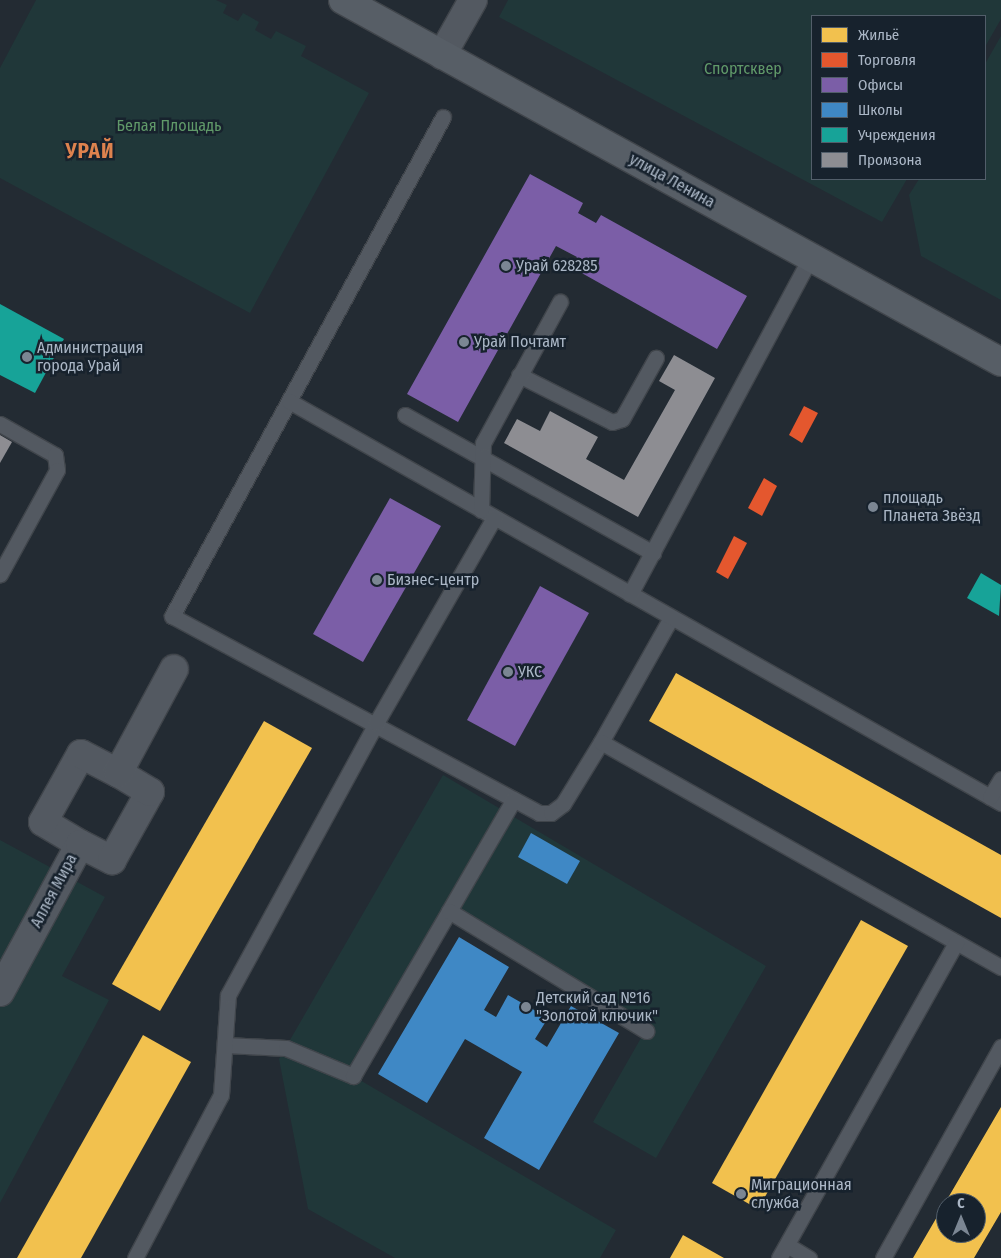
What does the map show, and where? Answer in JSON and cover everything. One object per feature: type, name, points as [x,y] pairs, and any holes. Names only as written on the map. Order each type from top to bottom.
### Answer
[{"type":"main road","name":"улица Ленина","points":[[343,0],[1001,362]]},
{"type":"street","points":[[442,55],[473,0]]},
{"type":"street","points":[[118,773],[174,669]]},
{"type":"street","name":"Аллея Мира","points":[[81,754],[150,792],[112,860],[80,844],[43,822],[81,754]]},
{"type":"street","name":"Аллея Мира","points":[[0,992],[80,844]]},
{"type":"lane","points":[[443,117],[172,616],[540,813],[551,813],[563,804],[672,618]]},
{"type":"lane","points":[[630,594],[811,256]]},
{"type":"lane","points":[[481,510],[483,443],[560,302]]},
{"type":"lane","points":[[519,375],[612,422],[622,419],[656,358]]},
{"type":"lane","points":[[289,401],[996,800],[1001,779]]},
{"type":"lane","points":[[405,415],[653,553]]},
{"type":"lane","points":[[0,424],[55,455],[57,470],[0,574]]},
{"type":"lane","points":[[135,1258],[221,1095],[228,995],[376,724],[494,518]]},
{"type":"lane","points":[[601,742],[1001,967]]},
{"type":"lane","points":[[225,1045],[286,1048],[353,1076],[514,799]]},
{"type":"lane","points":[[449,911],[646,1031]]},
{"type":"lane","points":[[809,1258],[783,1252],[956,942]]},
{"type":"lane","points":[[883,1258],[1001,1047]]},
{"type":"green space","name":"Белая Площадь","points":[[36,0],[216,0],[227,5],[223,13],[238,21],[243,13],[259,22],[255,30],[271,39],[276,31],[306,46],[301,56],[369,93],[250,313],[0,178],[0,68]]},
{"type":"green space","name":"Спортсквер","points":[[508,0],[1001,0],[1001,19],[986,45],[986,15],[811,15],[811,180],[906,180],[882,222],[499,17]]},
{"type":"green space","points":[[1001,36],[1001,300],[921,256],[909,195],[918,180],[986,180],[986,62]]},
{"type":"green space","name":"Детский сад №16 \"Золотой ключик\"","points":[[443,775],[766,966],[656,1158],[593,1122],[645,1031],[449,912],[353,1076],[616,1230],[600,1258],[395,1258],[308,1209],[279,1059]]},
{"type":"green space","points":[[0,840],[105,897],[62,976],[109,1000],[0,1203]]},
{"type":"building: Жильё","points":[[676,673],[1001,855],[1001,918],[649,721]]},
{"type":"building: Жильё","points":[[264,721],[312,748],[160,1011],[112,984]]},
{"type":"building: Жильё","points":[[861,920],[908,946],[758,1209],[712,1183]]},
{"type":"building: Жильё","points":[[143,1035],[191,1062],[81,1258],[17,1258]]},
{"type":"building: Жильё","points":[[1001,1107],[1001,1212],[986,1238],[986,1193],[951,1193]]},
{"type":"building: Жильё","points":[[936,1219],[936,1243],[983,1243],[974,1258],[913,1258]]},
{"type":"building: Жильё","points":[[683,1235],[724,1258],[670,1258]]},
{"type":"building: Торговля","points":[[804,406],[818,413],[802,443],[789,435]]},
{"type":"building: Торговля","points":[[764,478],[777,486],[762,516],[748,508]]},
{"type":"building: Торговля","points":[[734,536],[747,543],[728,579],[716,572]]},
{"type":"building: Офисы","points":[[530,174],[583,203],[578,213],[596,223],[601,215],[747,296],[717,349],[571,267],[577,257],[556,246],[458,422],[407,394]]},
{"type":"building: Офисы","name":"Бизнес-центр","points":[[390,498],[441,526],[363,662],[313,634]]},
{"type":"building: Офисы","points":[[540,586],[589,613],[515,746],[467,720]]},
{"type":"building: Школы","points":[[531,833],[580,861],[567,884],[518,857]]},
{"type":"building: Школы","points":[[459,937],[509,967],[484,1010],[496,1017],[508,995],[548,1018],[535,1039],[547,1047],[571,1006],[619,1033],[539,1170],[484,1138],[522,1072],[465,1039],[427,1103],[378,1074]]},
{"type":"building: Учреждения","name":"Администрация города Урай","points":[[0,304],[64,339],[35,393],[0,375]]},
{"type":"building: Учреждения","points":[[981,573],[1001,585],[999,616],[967,598]]},
{"type":"building: Промзона","points":[[674,355],[715,378],[638,517],[504,443],[517,419],[540,431],[550,411],[598,437],[586,459],[624,480],[675,390],[659,381]]},
{"type":"building: Промзона","points":[[0,435],[12,442],[0,463]]},
{"type":"place","name":"Урай 628285","points":[[506,266]]},
{"type":"place","name":"Урай Почтамт","points":[[464,342]]},
{"type":"place","name":"Администрация города Урай","points":[[27,357]]},
{"type":"place","name":"площадь Планета Звёзд","points":[[873,507]]},
{"type":"place","name":"Бизнес-центр","points":[[377,580]]},
{"type":"place","name":"УКС","points":[[508,672]]},
{"type":"place","name":"Детский сад №16 \"Золотой ключик\"","points":[[526,1007]]},
{"type":"place","name":"Миграционная служба","points":[[741,1194]]},
{"type":"district","name":"УРАЙ","points":[[90,151]]}]
